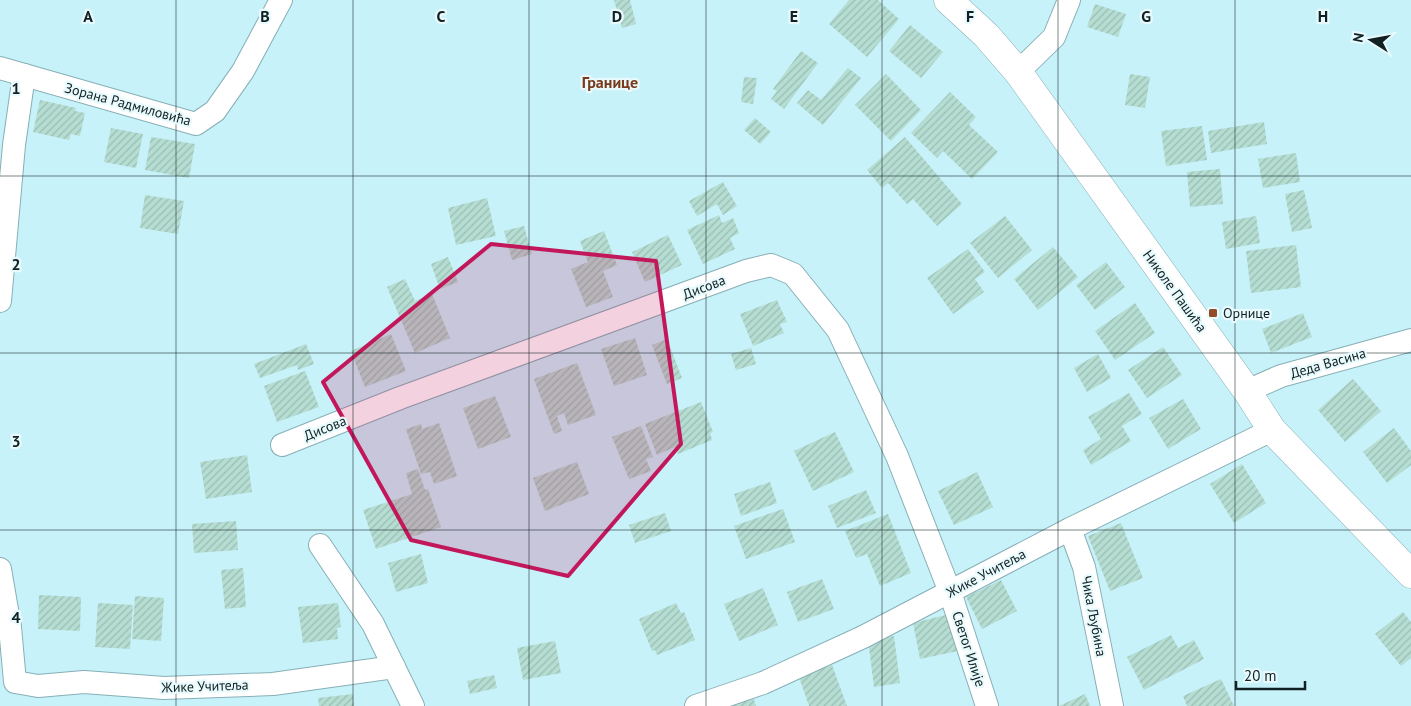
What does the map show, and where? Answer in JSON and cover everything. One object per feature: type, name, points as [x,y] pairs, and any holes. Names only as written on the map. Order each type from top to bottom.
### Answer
[{"type":"street","name":"Зорана Радмиловића","points":[[0,68],[196,124],[215,111],[243,71],[281,0]]},
{"type":"street","name":"Николе Пашића","points":[[948,0],[986,36],[1018,72],[1248,391],[1272,430],[1411,574]]},
{"type":"street","points":[[1018,72],[1054,37],[1069,0]]},
{"type":"street","points":[[0,301],[14,145],[24,75]]},
{"type":"street","name":"Дисова","points":[[282,445],[400,398],[746,271],[771,265],[793,274],[838,330],[898,456],[950,592]]},
{"type":"street","name":"Деда Васина","points":[[1248,391],[1281,376],[1411,340]]},
{"type":"street","name":"Жике Учитеља","points":[[696,706],[763,683],[863,637],[1070,529],[1272,430]]},
{"type":"street","name":"Чика Љубина","points":[[1070,529],[1084,567],[1112,706]]},
{"type":"street","points":[[320,545],[373,624],[413,706]]},
{"type":"street","name":"Жике Учитеља","points":[[0,569],[10,627],[15,682],[38,686],[84,682],[164,688],[273,684],[394,667]]},
{"type":"street","name":"Светог Илије","points":[[950,592],[987,706]]},
{"type":"highlighted area","points":[[491,244],[656,261],[681,444],[568,576],[411,540],[323,382]]},
{"type":"building","points":[[614,0],[630,0],[636,24],[622,28]]},
{"type":"building","points":[[849,0],[878,0],[899,19],[867,57],[829,24]]},
{"type":"building","points":[[1095,4],[1126,14],[1118,37],[1087,27]]},
{"type":"building","points":[[910,25],[943,52],[921,78],[889,51]]},
{"type":"building","points":[[801,51],[818,63],[784,109],[771,99],[777,91],[773,89]]},
{"type":"building","points":[[848,68],[861,78],[823,125],[797,103],[808,90],[821,100]]},
{"type":"building","points":[[886,74],[921,110],[891,141],[855,105]]},
{"type":"building","points":[[1130,74],[1150,77],[1145,108],[1125,105]]},
{"type":"building","points":[[744,77],[757,78],[753,104],[741,102]]},
{"type":"building","points":[[950,92],[976,117],[969,125],[998,152],[972,179],[943,151],[937,158],[911,133]]},
{"type":"building","points":[[40,100],[76,108],[75,111],[85,113],[80,136],[71,134],[69,140],[33,132]]},
{"type":"building","points":[[755,118],[771,132],[760,144],[744,130]]},
{"type":"building","points":[[1264,122],[1267,144],[1211,153],[1208,131]]},
{"type":"building","points":[[1202,126],[1207,160],[1166,166],[1161,131]]},
{"type":"building","points":[[111,128],[143,134],[136,168],[104,162]]},
{"type":"building","points":[[151,137],[195,144],[189,178],[145,170]]},
{"type":"building","points":[[905,137],[962,204],[937,226],[913,199],[907,204],[888,183],[882,188],[867,170]]},
{"type":"building","points":[[1296,153],[1300,182],[1263,188],[1258,159]]},
{"type":"building","points":[[1220,169],[1223,204],[1190,207],[1187,172]]},
{"type":"building","points":[[723,182],[737,206],[723,215],[717,204],[697,216],[689,201]]},
{"type":"building","points":[[1304,190],[1312,228],[1292,232],[1285,194]]},
{"type":"building","points":[[145,195],[184,201],[178,234],[140,228]]},
{"type":"building","points":[[487,198],[496,236],[456,245],[448,208]]},
{"type":"building","points":[[719,215],[722,223],[733,218],[739,233],[730,238],[735,249],[703,264],[687,230]]},
{"type":"building","points":[[1005,216],[1032,250],[998,278],[970,243]]},
{"type":"building","points":[[1256,216],[1260,243],[1226,249],[1222,222]]},
{"type":"building","points":[[524,226],[532,254],[512,260],[504,231]]},
{"type":"building","points":[[604,231],[617,265],[603,271],[613,297],[586,307],[571,269],[588,262],[580,241]]},
{"type":"building","points":[[668,235],[682,265],[645,282],[632,252]]},
{"type":"building","points":[[1296,245],[1301,287],[1251,293],[1246,251]]},
{"type":"building","points":[[1053,247],[1078,277],[1038,310],[1014,279]]},
{"type":"building","points":[[968,249],[985,272],[975,279],[984,292],[953,314],[927,278]]},
{"type":"building","points":[[448,257],[458,282],[440,289],[431,264]]},
{"type":"building","points":[[1106,262],[1125,287],[1095,310],[1076,285]]},
{"type":"building","points":[[405,279],[415,301],[432,294],[450,338],[415,353],[387,287]]},
{"type":"building","points":[[777,300],[787,322],[780,324],[784,333],[753,346],[740,314]]},
{"type":"building","points":[[1135,303],[1155,333],[1115,360],[1095,331]]},
{"type":"building","points":[[1303,313],[1312,337],[1271,353],[1262,329]]},
{"type":"building","points":[[391,334],[406,371],[365,387],[351,351]]},
{"type":"building","points":[[635,338],[647,375],[614,386],[601,349]]},
{"type":"building","points":[[667,339],[682,378],[667,384],[652,345]]},
{"type":"building","points":[[306,344],[314,364],[298,370],[297,365],[260,378],[254,364]]},
{"type":"building","points":[[1163,347],[1182,375],[1147,398],[1128,370]]},
{"type":"building","points":[[751,348],[756,364],[736,370],[731,354]]},
{"type":"building","points":[[1098,354],[1111,378],[1087,392],[1074,368]]},
{"type":"building","points":[[577,363],[596,415],[568,425],[564,413],[557,416],[562,431],[554,434],[534,379]]},
{"type":"building","points":[[305,371],[319,407],[277,422],[264,386]]},
{"type":"building","points":[[1353,379],[1381,411],[1345,442],[1318,410]]},
{"type":"building","points":[[1129,393],[1142,414],[1122,426],[1131,441],[1091,465],[1083,450],[1101,439],[1088,417]]},
{"type":"building","points":[[495,396],[511,437],[478,449],[463,408]]},
{"type":"building","points":[[1183,399],[1201,429],[1168,449],[1149,418]]},
{"type":"building","points":[[701,402],[713,432],[710,433],[712,440],[678,454],[675,447],[657,455],[645,424]]},
{"type":"building","points":[[439,423],[457,476],[434,484],[430,472],[421,474],[406,429],[421,424],[422,429]]},
{"type":"building","points":[[641,426],[653,457],[646,459],[651,471],[629,479],[612,437]]},
{"type":"building","points":[[1394,428],[1411,451],[1411,465],[1387,483],[1363,452]]},
{"type":"building","points":[[835,432],[854,472],[813,491],[794,451]]},
{"type":"building","points":[[247,455],[252,492],[206,499],[200,462]]},
{"type":"building","points":[[577,462],[589,494],[545,511],[533,478]]},
{"type":"building","points":[[1242,464],[1266,503],[1234,523],[1210,484]]},
{"type":"building","points":[[418,469],[425,490],[428,489],[441,527],[376,549],[363,510],[412,494],[406,473]]},
{"type":"building","points":[[977,472],[993,507],[954,525],[938,491]]},
{"type":"building","points":[[770,482],[777,503],[741,516],[734,494]]},
{"type":"building","points":[[866,490],[876,513],[837,528],[828,506]]},
{"type":"building","points":[[783,509],[795,542],[746,559],[734,526]]},
{"type":"building","points":[[665,513],[671,531],[635,543],[629,525]]},
{"type":"building","points":[[888,514],[911,573],[880,586],[867,554],[856,558],[845,531]]},
{"type":"building","points":[[236,521],[238,550],[194,553],[192,524]]},
{"type":"building","points":[[1121,523],[1143,578],[1110,591],[1088,536]]},
{"type":"building","points":[[421,554],[428,583],[396,592],[388,563]]},
{"type":"building","points":[[243,568],[246,607],[225,609],[221,570]]},
{"type":"building","points":[[822,579],[834,609],[798,622],[787,592]]},
{"type":"building","points":[[1001,580],[1017,611],[982,629],[966,597]]},
{"type":"building","points":[[763,588],[778,625],[739,641],[724,604]]},
{"type":"building","points":[[39,595],[81,597],[80,631],[38,629]]},
{"type":"building","points":[[135,596],[164,598],[161,641],[132,639]]},
{"type":"building","points":[[98,603],[133,605],[130,649],[95,647]]},
{"type":"building","points":[[338,603],[341,627],[337,628],[338,639],[303,643],[298,607]]},
{"type":"building","points":[[676,603],[681,613],[684,612],[695,640],[657,655],[655,650],[652,651],[639,619]]},
{"type":"building","points":[[1403,612],[1411,622],[1411,658],[1401,666],[1375,634]]},
{"type":"building","points":[[950,614],[958,651],[920,659],[913,623]]},
{"type":"building","points":[[1171,635],[1178,648],[1194,640],[1204,659],[1144,690],[1127,657]]},
{"type":"building","points":[[894,636],[900,683],[874,687],[868,640]]},
{"type":"building","points":[[555,641],[561,673],[523,680],[517,648]]},
{"type":"building","points":[[832,665],[847,706],[809,706],[799,677]]},
{"type":"building","points":[[494,675],[497,688],[470,694],[467,681]]},
{"type":"building","points":[[1221,679],[1234,706],[1187,706],[1183,696]]},
{"type":"building","points":[[353,694],[354,706],[319,706],[318,698]]},
{"type":"building","points":[[1085,694],[1090,706],[1059,706]]},
{"type":"building","points":[[753,697],[756,706],[729,706]]},
{"type":"place","name":"Орнице","points":[[1213,313]]},
{"type":"district","name":"Границе","points":[[610,82]]}]
